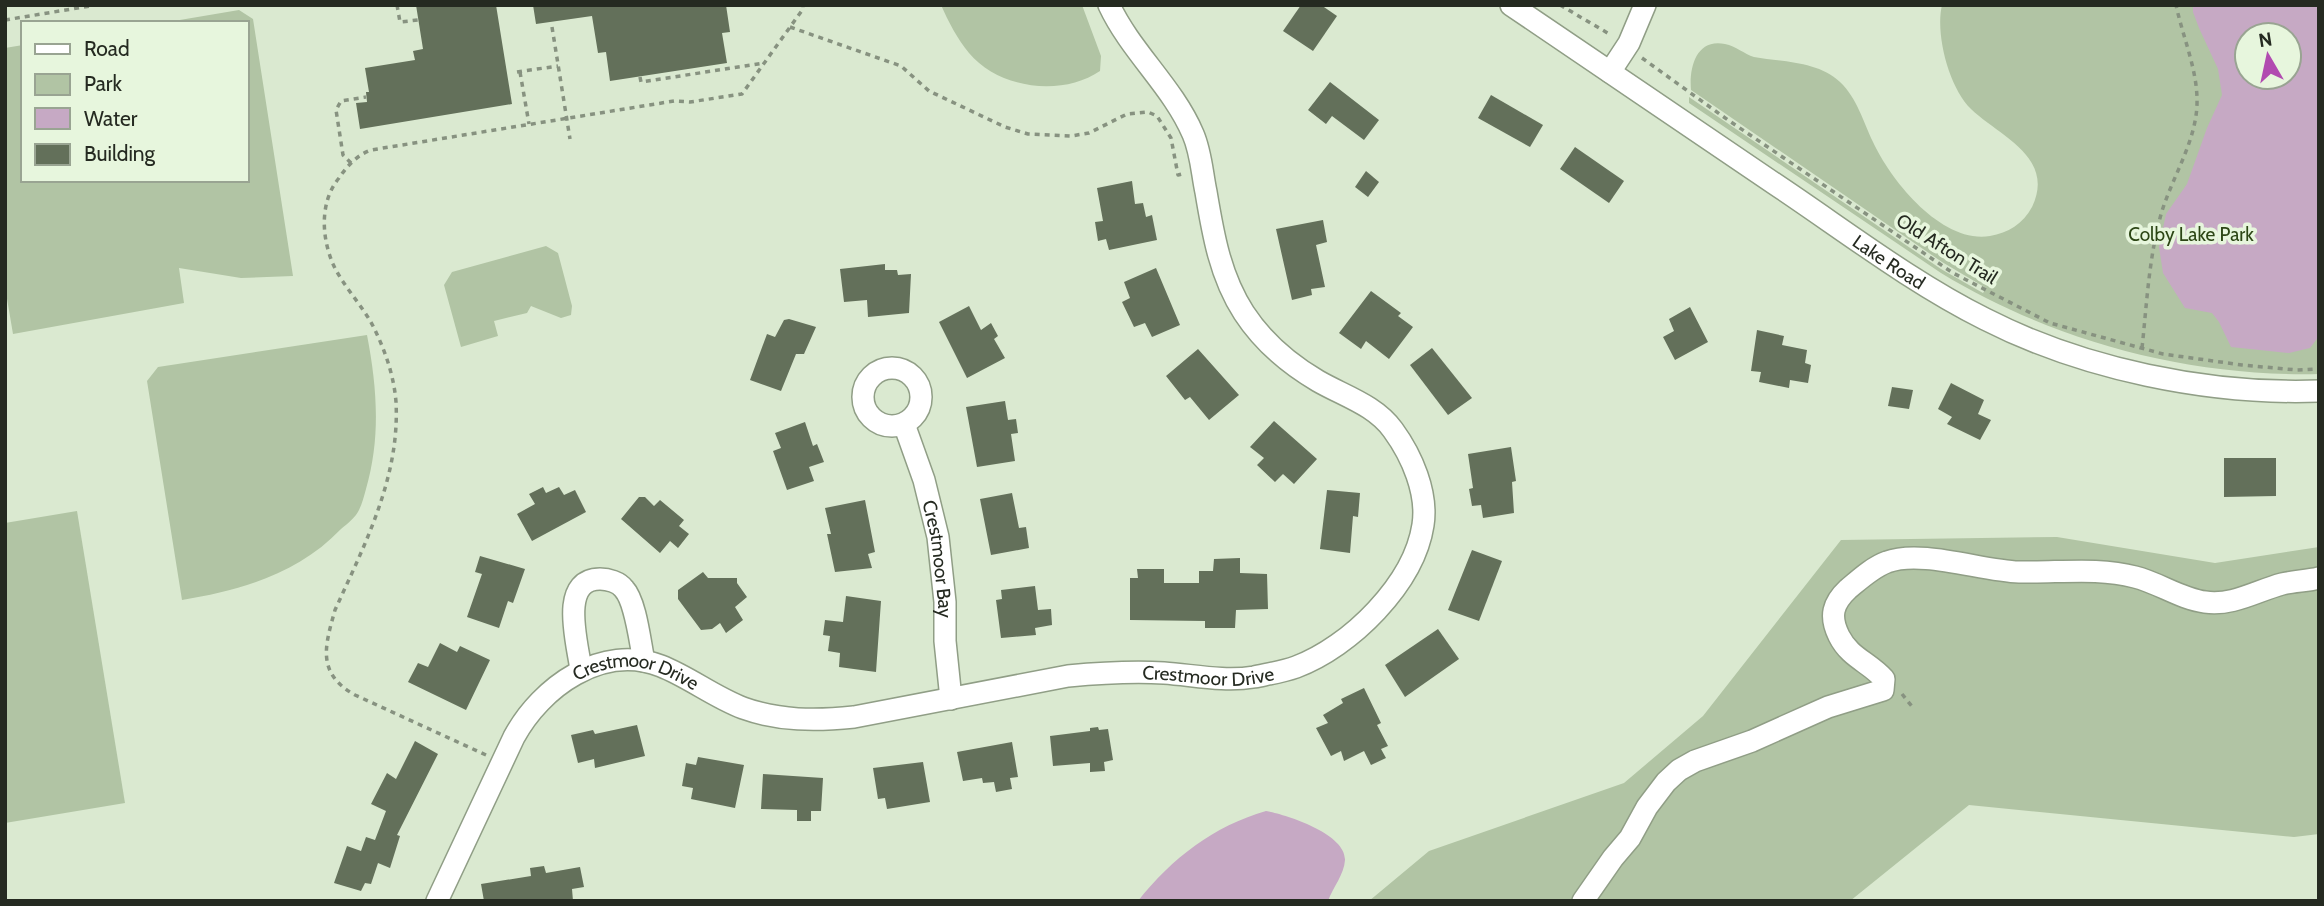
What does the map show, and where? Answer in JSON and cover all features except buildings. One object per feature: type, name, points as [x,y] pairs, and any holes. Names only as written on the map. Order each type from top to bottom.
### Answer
[{"type":"street","name":"Crestmoor Drive","points":[[437,901],[522,722],[546,694],[581,670],[602,664],[644,661],[671,671],[743,708],[795,719],[854,718],[1068,676],[1099,673],[1250,678],[1297,666],[1345,639],[1386,599],[1404,575],[1416,551],[1423,524],[1422,495],[1415,469],[1404,446],[1392,428],[1377,413],[1317,380],[1284,358],[1244,313],[1220,261],[1195,138],[1185,117],[1122,31],[1109,5]]},
{"type":"street","name":"Lake Road","points":[[1511,5],[1919,282],[2004,328],[2054,349],[2151,376],[2247,389],[2319,391]]},
{"type":"street","points":[[1610,72],[1629,43],[1645,5]]},
{"type":"street","name":"Crestmoor Bay","points":[[904,424],[924,480],[938,537],[945,592],[945,641],[951,699]]},
{"type":"street","points":[[1583,901],[1630,838],[1647,807],[1679,770],[1828,707],[1883,690],[1884,679],[1860,662],[1843,643],[1834,624],[1833,613],[1839,598],[1886,562],[1916,559],[2016,572],[2116,573],[2136,577],[2203,602],[2219,603],[2234,601],[2283,584],[2319,578]]},
{"type":"street","points":[[581,670],[573,604],[577,592],[585,582],[598,579],[612,581],[624,588],[630,599],[644,661]]},
{"type":"path","points":[[5,20],[96,5]]},
{"type":"path","points":[[397,5],[400,22],[418,20]]},
{"type":"path","points":[[478,752],[342,688],[328,669],[326,645],[330,627],[381,506],[396,425],[392,377],[384,352],[373,327],[333,265],[324,219],[328,196],[337,179],[351,163],[371,150],[672,102],[742,94],[803,5]]},
{"type":"path","points":[[1560,5],[1611,35]]},
{"type":"path","points":[[2142,348],[2151,264],[2159,225],[2197,114],[2195,83],[2176,5]]},
{"type":"path","points":[[552,27],[570,139]]},
{"type":"path","points":[[790,27],[901,65],[929,91],[1005,127],[1028,134],[1071,136],[1089,133],[1127,114],[1148,112],[1157,116],[1171,138],[1178,175]]},
{"type":"path","name":"Old Afton Trail","points":[[1642,58],[1958,276],[2051,324],[2163,354],[2242,365],[2297,370],[2319,369]]},
{"type":"path","points":[[640,77],[641,82],[764,63]]},
{"type":"path","points":[[529,124],[519,72],[558,66]]},
{"type":"path","points":[[697,67],[698,73]]},
{"type":"path","points":[[351,163],[342,155],[335,110],[341,101],[366,97]]},
{"type":"green space","points":[[941,5],[1082,5],[1101,56],[1100,71],[1085,79],[1050,86],[1032,85],[997,75],[969,53],[953,30]]},
{"type":"green space","name":"Colby Lake Park","points":[[1942,5],[2319,5],[2319,374],[2220,369],[2171,361],[2075,336],[2029,318],[1941,273],[1689,103],[1689,97],[1941,269],[1983,293],[1986,288],[1942,262],[1691,90],[1691,73],[1696,56],[1701,50],[1715,43],[1729,45],[1754,57],[1821,70],[1840,82],[1851,95],[1881,158],[1920,207],[1954,230],[1972,236],[1997,235],[2014,227],[2032,207],[2037,190],[2037,174],[2021,149],[1963,100],[1950,75],[1940,31]]},
{"type":"green space","points":[[239,10],[253,19],[293,276],[241,278],[179,268],[184,303],[13,334],[5,287],[5,48],[21,45],[21,182],[248,182],[248,21],[174,21]]},
{"type":"green space","points":[[546,246],[558,253],[572,306],[571,315],[561,318],[531,306],[527,313],[494,321],[498,336],[461,347],[444,285],[452,272]]},
{"type":"green space","points":[[367,335],[375,393],[376,431],[371,470],[358,513],[324,545],[287,569],[247,585],[182,600],[147,381],[158,367]]},
{"type":"green space","points":[[77,511],[125,803],[5,823],[5,523]]},
{"type":"green space","points":[[2057,537],[2215,563],[2319,547],[2319,834],[2294,837],[1969,805],[1850,901],[1369,901],[1429,851],[1624,783],[1703,716],[1841,540]]},
{"type":"water","points":[[2193,5],[2319,5],[2319,336],[2310,348],[2289,353],[2231,347],[2212,313],[2185,308],[2163,273],[2159,247],[2166,214],[2187,184],[2222,95],[2218,69],[2199,28]]},
{"type":"water","points":[[1266,811],[1314,827],[1336,842],[1343,851],[1344,865],[1328,901],[1138,901],[1165,871],[1195,846],[1229,825]]}]
